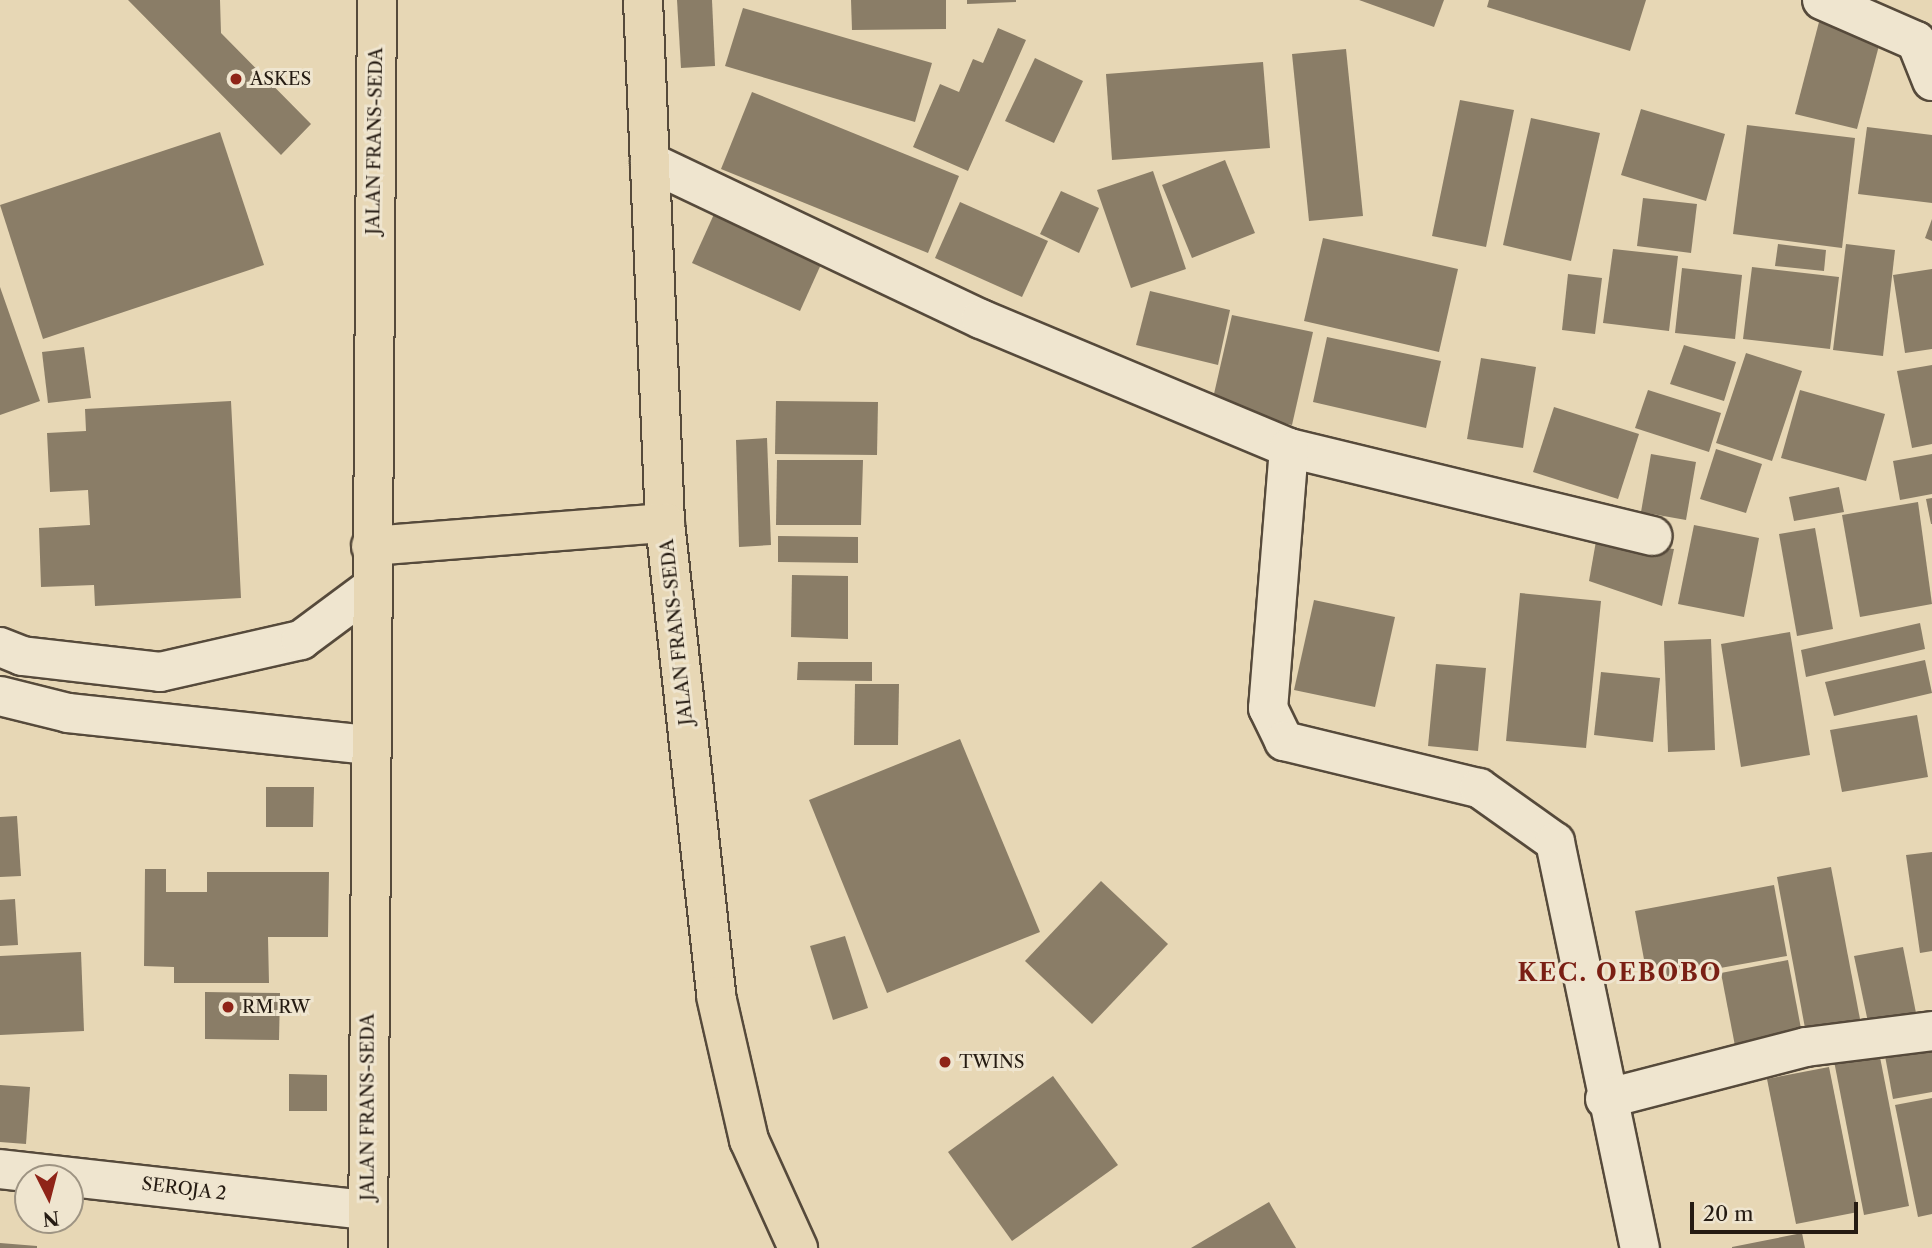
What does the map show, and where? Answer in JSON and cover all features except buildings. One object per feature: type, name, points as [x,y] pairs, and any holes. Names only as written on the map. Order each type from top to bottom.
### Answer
[{"type":"main road","name":"JALAN FRANS-SEDA","points":[[368,1248],[369,745],[377,0]]},
{"type":"main road","name":"JALAN FRANS-SEDA","points":[[643,0],[665,523],[716,996],[749,1140],[798,1248]]},
{"type":"main road","points":[[371,546],[665,523]]},
{"type":"street","points":[[1822,0],[1916,41],[1932,81]]},
{"type":"street","points":[[650,162],[981,319],[1289,448],[1652,536]]},
{"type":"street","points":[[1289,448],[1268,708],[1284,741],[1479,788],[1555,842],[1605,1099],[1640,1248]]},
{"type":"street","points":[[0,647],[22,656],[160,672],[301,640],[371,588]]},
{"type":"street","points":[[0,696],[68,713],[369,745]]},
{"type":"street","points":[[1605,1099],[1807,1047],[1932,1031]]},
{"type":"street","name":"SEROJA 2","points":[[0,1169],[368,1210]]},
{"type":"place","name":"ASKES","points":[[236,79]]},
{"type":"place","name":"RM RW","points":[[228,1007]]},
{"type":"place","name":"TWINS","points":[[945,1062]]},
{"type":"district","name":"KEC. OEBOBO","points":[[1620,973]]}]
